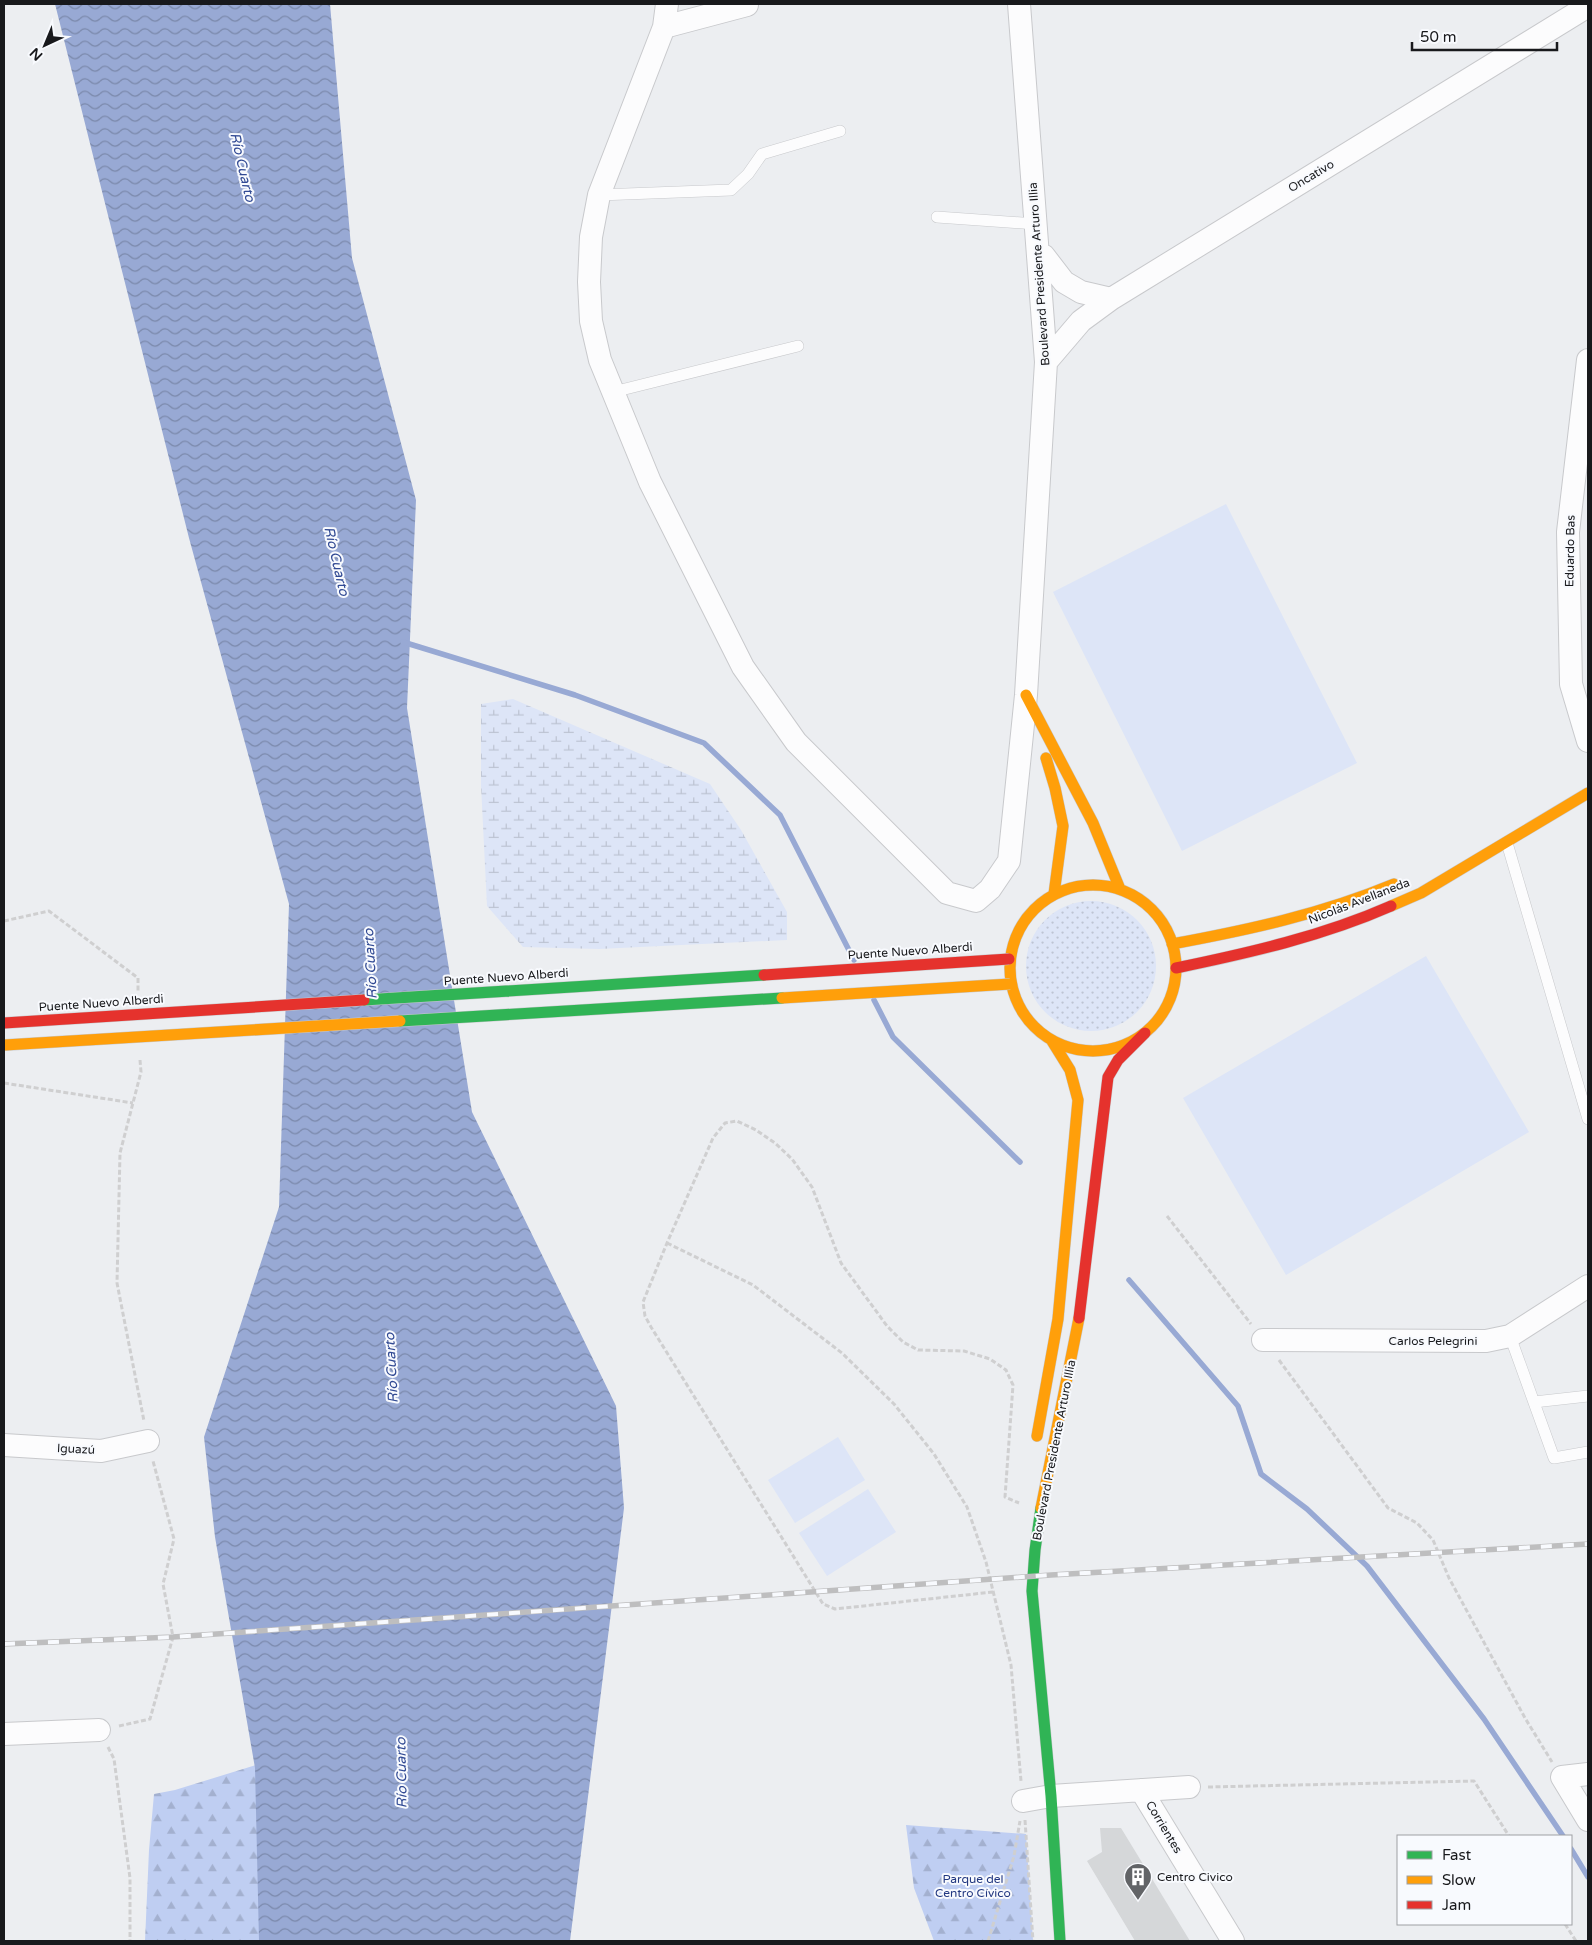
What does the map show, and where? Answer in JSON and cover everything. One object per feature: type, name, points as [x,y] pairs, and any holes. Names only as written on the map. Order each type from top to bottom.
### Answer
[{"type":"main road","points":[[1026,694],[1093,822],[1120,889]]},
{"type":"main road","points":[[1026,694],[1055,788],[1063,826],[1054,894]]},
{"type":"main road","name":"Nicolás Avellaneda","points":[[1538,809],[1588,791]]},
{"type":"main road","name":"Nicolás Avellaneda","points":[[1176,968],[1225,958],[1321,932],[1373,914],[1421,893],[1507,843],[1588,791]]},
{"type":"main road","name":"Nicolás Avellaneda","points":[[1172,944],[1222,935],[1317,912],[1371,894],[1405,879]]},
{"type":"main road","points":[[1098,885],[1120,889],[1138,898],[1154,912],[1166,928],[1172,944],[1176,968],[1173,991],[1162,1014],[1145,1033],[1116,1048],[1084,1051],[1052,1041],[1032,1025],[1018,1004],[1010,984],[1009,959],[1016,934],[1031,911],[1054,894],[1075,886],[1098,885]]},
{"type":"main road","name":"Puente Nuevo Alberdi","points":[[4,1024],[1009,959]]},
{"type":"main road","points":[[4,1045],[1010,984]]},
{"type":"main road","name":"Boulevard Presidente Arturo Illia","points":[[1060,1941],[1037,1798],[1032,1591],[1035,1550],[1040,1513],[1079,1316],[1108,1077],[1118,1060],[1145,1033]]},
{"type":"main road","name":"Boulevard Presidente Arturo Illia","points":[[1035,1446],[1058,1319],[1078,1100],[1070,1070],[1052,1041]]},
{"type":"street","points":[[612,392],[600,360],[591,320],[589,282],[591,237],[599,195],[664,27],[667,4]]},
{"type":"street","points":[[664,27],[747,4]]},
{"type":"street","name":"Boulevard Presidente Arturo Illia","points":[[612,392],[650,482],[743,667],[796,742],[947,893],[976,901],[990,889],[1009,861],[1026,694],[1046,362],[1019,4]]},
{"type":"street","name":"Oncativo","points":[[1046,362],[1081,321],[1111,299],[1588,6]]},
{"type":"street","points":[[1044,256],[1064,282],[1081,292],[1111,299]]},
{"type":"street","name":"Eduardo Bas","points":[[1588,360],[1585,407],[1568,532],[1571,684],[1588,741]]},
{"type":"street","name":"Carlos Pelegrini","points":[[1263,1340],[1486,1341],[1510,1336],[1588,1286]]},
{"type":"street","name":"Iguazú","points":[[4,1445],[100,1451],[148,1441]]},
{"type":"street","points":[[4,1734],[99,1730]]},
{"type":"street","points":[[1588,1774],[1562,1777],[1588,1820]]},
{"type":"street","points":[[1037,1798],[1189,1787]]},
{"type":"street","name":"Corrientes","points":[[1141,1790],[1233,1941]]},
{"type":"lane","points":[[599,195],[731,190],[748,174],[762,154],[840,131]]},
{"type":"lane","points":[[937,217],[1036,224]]},
{"type":"lane","points":[[612,392],[798,346]]},
{"type":"lane","points":[[1507,843],[1588,1119]]},
{"type":"lane","points":[[1510,1336],[1554,1458],[1588,1452]]},
{"type":"lane","points":[[1534,1402],[1588,1396]]},
{"type":"path","points":[[4,921],[49,911],[138,978],[138,997]]},
{"type":"path","points":[[130,1941],[130,1878],[114,1758],[99,1730],[150,1719],[173,1637],[164,1584],[174,1539],[148,1441],[118,1282],[120,1153],[141,1072],[140,1053]]},
{"type":"path","points":[[4,1084],[133,1103]]},
{"type":"path","points":[[994,1592],[835,1609],[823,1604],[645,1316],[643,1302],[667,1243],[713,1138],[725,1123],[737,1120],[756,1130],[775,1143],[792,1160],[812,1187],[841,1263],[887,1326],[903,1342],[918,1350],[964,1351],[990,1359],[1006,1370],[1013,1385],[1005,1497],[1024,1504]]},
{"type":"path","points":[[1166,1216],[1263,1340],[1388,1508],[1417,1523],[1433,1540],[1449,1578],[1520,1709],[1562,1777]]},
{"type":"path","points":[[667,1243],[753,1285],[842,1353],[894,1404],[934,1454],[967,1507],[994,1592],[1011,1665],[1037,1798],[1032,1941]]},
{"type":"path","points":[[1189,1787],[1474,1781],[1509,1835]]},
{"type":"path","points":[[988,1941],[1014,1856],[1037,1798]]},
{"type":"path","points":[[1566,1925],[1576,1941]]},
{"type":"green space","points":[[1226,504],[1357,763],[1182,851],[1053,592]]},
{"type":"green space","points":[[513,699],[710,784],[741,830],[787,912],[787,940],[599,949],[523,947],[487,906],[481,785],[481,704]]},
{"type":"green space","points":[[1091,901],[1104,902],[1116,906],[1137,920],[1151,941],[1155,953],[1155,979],[1151,991],[1137,1012],[1116,1026],[1104,1030],[1091,1031],[1078,1030],[1066,1026],[1045,1012],[1031,991],[1027,979],[1026,966],[1027,953],[1031,941],[1045,920],[1066,906],[1078,902]]},
{"type":"green space","points":[[1426,956],[1529,1132],[1286,1275],[1183,1098]]},
{"type":"green space","points":[[838,1437],[865,1480],[795,1523],[768,1480]]},
{"type":"green space","points":[[868,1489],[896,1532],[827,1576],[799,1533]]},
{"type":"green space","points":[[256,1765],[260,1941],[145,1941],[149,1850],[154,1794],[175,1790]]},
{"type":"green space","name":"Parque del Centro Cívico","points":[[906,1825],[1026,1834],[1033,1941],[934,1941],[914,1888]]},
{"type":"water","name":"Río Cuarto","points":[[55,4],[330,4],[352,258],[416,500],[407,708],[472,1112],[616,1406],[624,1508],[570,1941],[259,1941],[255,1768],[215,1537],[204,1437],[279,1207],[289,904],[189,538]]},
{"type":"building","name":"Centro Civico","points":[[1100,1828],[1121,1828],[1190,1941],[1135,1941],[1087,1861],[1102,1852]]},
{"type":"waterway","points":[[403,642],[575,695],[704,743],[780,815],[854,960]]},
{"type":"waterway","points":[[874,1000],[893,1037],[1020,1162]]},
{"type":"waterway","points":[[1129,1280],[1238,1406],[1261,1474],[1307,1509],[1367,1566],[1484,1719],[1562,1835]]},
{"type":"waterway","points":[[1572,1851],[1588,1877]]},
{"type":"railway","points":[[4,1644],[173,1637],[1051,1575],[1588,1544]]},
{"type":"traffic: fast","points":[[364,1000],[764,975]]},
{"type":"traffic: fast","points":[[400,1021],[782,998]]},
{"type":"traffic: fast","points":[[1041,1508],[1032,1591],[1051,1796],[1060,1941]]},
{"type":"traffic: slow","points":[[1026,695],[1093,823],[1120,889]]},
{"type":"traffic: slow","points":[[1046,758],[1063,826],[1054,894]]},
{"type":"traffic: slow","points":[[1391,906],[1421,893],[1588,793]]},
{"type":"traffic: slow","points":[[1172,944],[1284,920],[1340,904],[1394,884]]},
{"type":"traffic: slow","points":[[1093,885],[1125,891],[1152,909],[1170,936],[1176,968],[1170,1000],[1152,1027],[1125,1045],[1093,1051],[1061,1045],[1034,1027],[1016,1000],[1010,968],[1016,936],[1034,909],[1061,891],[1093,885]]},
{"type":"traffic: slow","points":[[782,998],[1010,984]]},
{"type":"traffic: slow","points":[[5,1045],[400,1021]]},
{"type":"traffic: slow","points":[[1037,1436],[1058,1319],[1078,1100],[1070,1070],[1052,1041]]},
{"type":"traffic: slow","points":[[1041,1508],[1079,1318]]},
{"type":"traffic: jam","points":[[1176,968],[1285,943],[1365,917],[1391,906]]},
{"type":"traffic: jam","points":[[764,975],[1009,959]]},
{"type":"traffic: jam","points":[[4,1023],[364,1000]]},
{"type":"traffic: jam","points":[[1079,1318],[1108,1077],[1118,1060],[1145,1033]]},
{"type":"place","name":"Centro Civico","points":[[1138,1901]]}]
